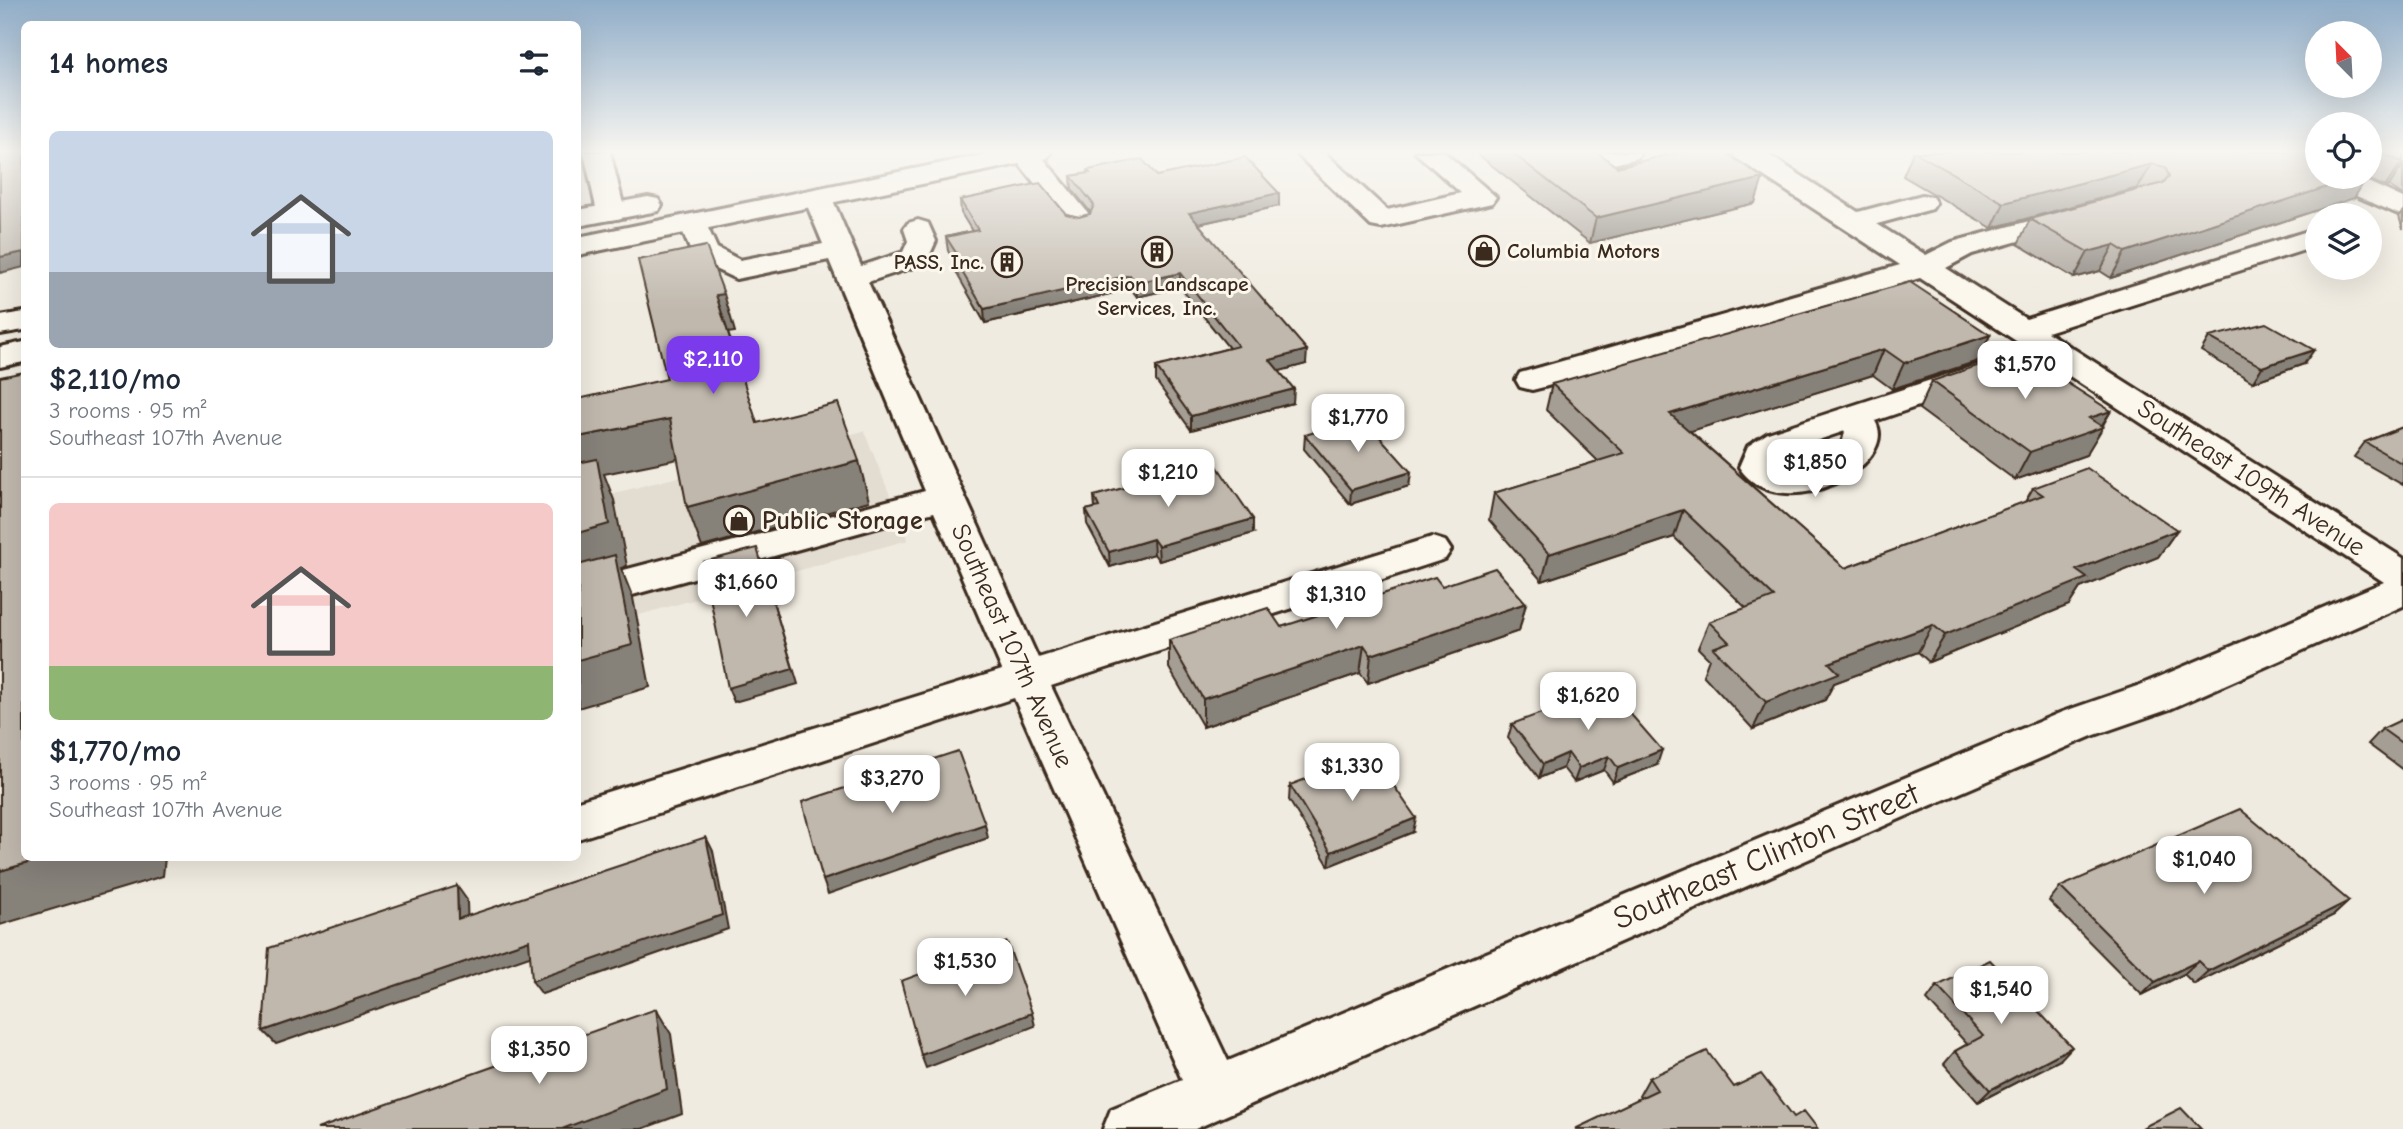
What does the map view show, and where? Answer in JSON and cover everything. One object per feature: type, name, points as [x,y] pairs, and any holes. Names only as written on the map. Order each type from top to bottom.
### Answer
[{"type":"street","points":[[581,231],[609,223],[612,216],[609,205]]},
{"type":"street","points":[[581,217],[649,205]]},
{"type":"street","points":[[581,245],[785,205]]},
{"type":"street","name":"Southeast 107th Avenue","points":[[821,205],[1026,679],[1214,1091]]},
{"type":"street","points":[[1068,205],[1079,220]]},
{"type":"street","points":[[1365,205],[1381,220],[1448,205]]},
{"type":"street","name":"Southeast 109th Avenue","points":[[1826,205],[2403,576]]},
{"type":"street","points":[[1853,222],[1916,205]]},
{"type":"street","points":[[1532,380],[1924,268],[1962,248],[2101,209]]},
{"type":"street","points":[[693,223],[704,253],[736,270],[845,263],[891,267],[916,257],[922,241],[918,229]]},
{"type":"street","points":[[2022,330],[2305,241]]},
{"type":"street","points":[[0,326],[21,322]]},
{"type":"street","points":[[1855,416],[2052,350]]},
{"type":"street","points":[[0,357],[21,353]]},
{"type":"street","points":[[581,595],[946,497]]},
{"type":"street","points":[[581,819],[1433,550]]},
{"type":"street","name":"Southeast Clinton Street","points":[[1131,1129],[1214,1091],[2040,740],[2155,697],[2403,590]]},
{"type":"shaded area","name":"Public Storage","points":[[864,431],[908,540],[581,631],[581,501]]},
{"type":"building","points":[[0,205],[21,205],[21,253],[0,257]]},
{"type":"building","points":[[963,205],[1058,205],[1066,214],[1079,217],[1090,214],[1094,205],[1226,205],[1189,213],[1307,350],[1270,360],[1294,389],[1191,416],[1156,367],[1238,346],[1180,273],[1136,283],[1130,275],[984,309],[955,260],[960,259],[946,237],[978,230]]},
{"type":"building","points":[[1579,205],[1652,205],[1596,218]]},
{"type":"building","points":[[2083,205],[2272,205],[2125,252],[2114,245],[2088,252],[2030,219]]},
{"type":"building","points":[[706,246],[724,294],[716,295],[757,423],[838,403],[859,461],[687,507],[670,419],[581,436],[581,398],[667,379],[638,260]]},
{"type":"building","points":[[1910,282],[1990,335],[1904,363],[1884,349],[1670,414],[1845,568],[2043,495],[2033,488],[2087,468],[2177,530],[2076,570],[2087,578],[1945,635],[1933,625],[1829,663],[1839,673],[1766,702],[1713,648],[1729,642],[1709,622],[1774,597],[1683,510],[1549,554],[1494,493],[1624,453],[1552,384]]},
{"type":"building","points":[[2266,323],[2314,350],[2262,367],[2209,337]]},
{"type":"building","points":[[2019,352],[2111,411],[2089,418],[2103,427],[2030,452],[1932,381]]},
{"type":"building","points":[[21,373],[21,861],[35,861],[0,871],[0,377]]},
{"type":"building","points":[[1363,418],[1411,472],[1351,490],[1305,435]]},
{"type":"building","points":[[2403,427],[2403,464],[2365,442]]},
{"type":"building","points":[[597,459],[609,524],[581,532],[581,462]]},
{"type":"building","points":[[1215,463],[1253,519],[1158,546],[1153,539],[1109,552],[1086,510],[1099,507],[1094,496]]},
{"type":"building","points":[[757,548],[793,669],[728,688],[703,562]]},
{"type":"building","points":[[615,555],[632,645],[581,659],[581,564]]},
{"type":"building","points":[[1495,568],[1526,603],[1371,655],[1364,645],[1203,699],[1169,640],[1268,608],[1281,627],[1435,577],[1442,586]]},
{"type":"building","points":[[1608,688],[1662,750],[1618,768],[1609,756],[1579,768],[1568,753],[1543,764],[1512,724]]},
{"type":"building","points":[[2403,719],[2403,744],[2382,729]]},
{"type":"building","points":[[958,751],[985,824],[823,880],[802,802]]},
{"type":"building","points":[[1372,754],[1416,818],[1331,852],[1290,785]]},
{"type":"building","points":[[2240,809],[2349,901],[2208,971],[2198,961],[2155,982],[2060,887]]},
{"type":"building","points":[[706,837],[722,915],[532,981],[529,940],[263,1031],[269,948],[457,886],[458,919]]},
{"type":"building","points":[[1007,942],[1032,1013],[921,1055],[901,981]]},
{"type":"building","points":[[1990,960],[2072,1047],[1990,1090],[1955,1051],[1983,1036],[1937,986]]},
{"type":"building","points":[[656,1009],[667,1089],[562,1129],[317,1129]]},
{"type":"building","points":[[1707,1051],[1734,1087],[1761,1074],[1794,1117],[1804,1111],[1818,1129],[1575,1129],[1657,1090],[1649,1078]]},
{"type":"building","points":[[2181,1108],[2201,1129],[2142,1128]]},
{"type":"place","name":"Columbia Motors","points":[[1484,251]]},
{"type":"place","name":"Precision Landscape Services, Inc.","points":[[1157,252]]},
{"type":"place","name":"PASS, Inc.","points":[[1007,262]]},
{"type":"place","name":"Public Storage","points":[[739,521]]}]
